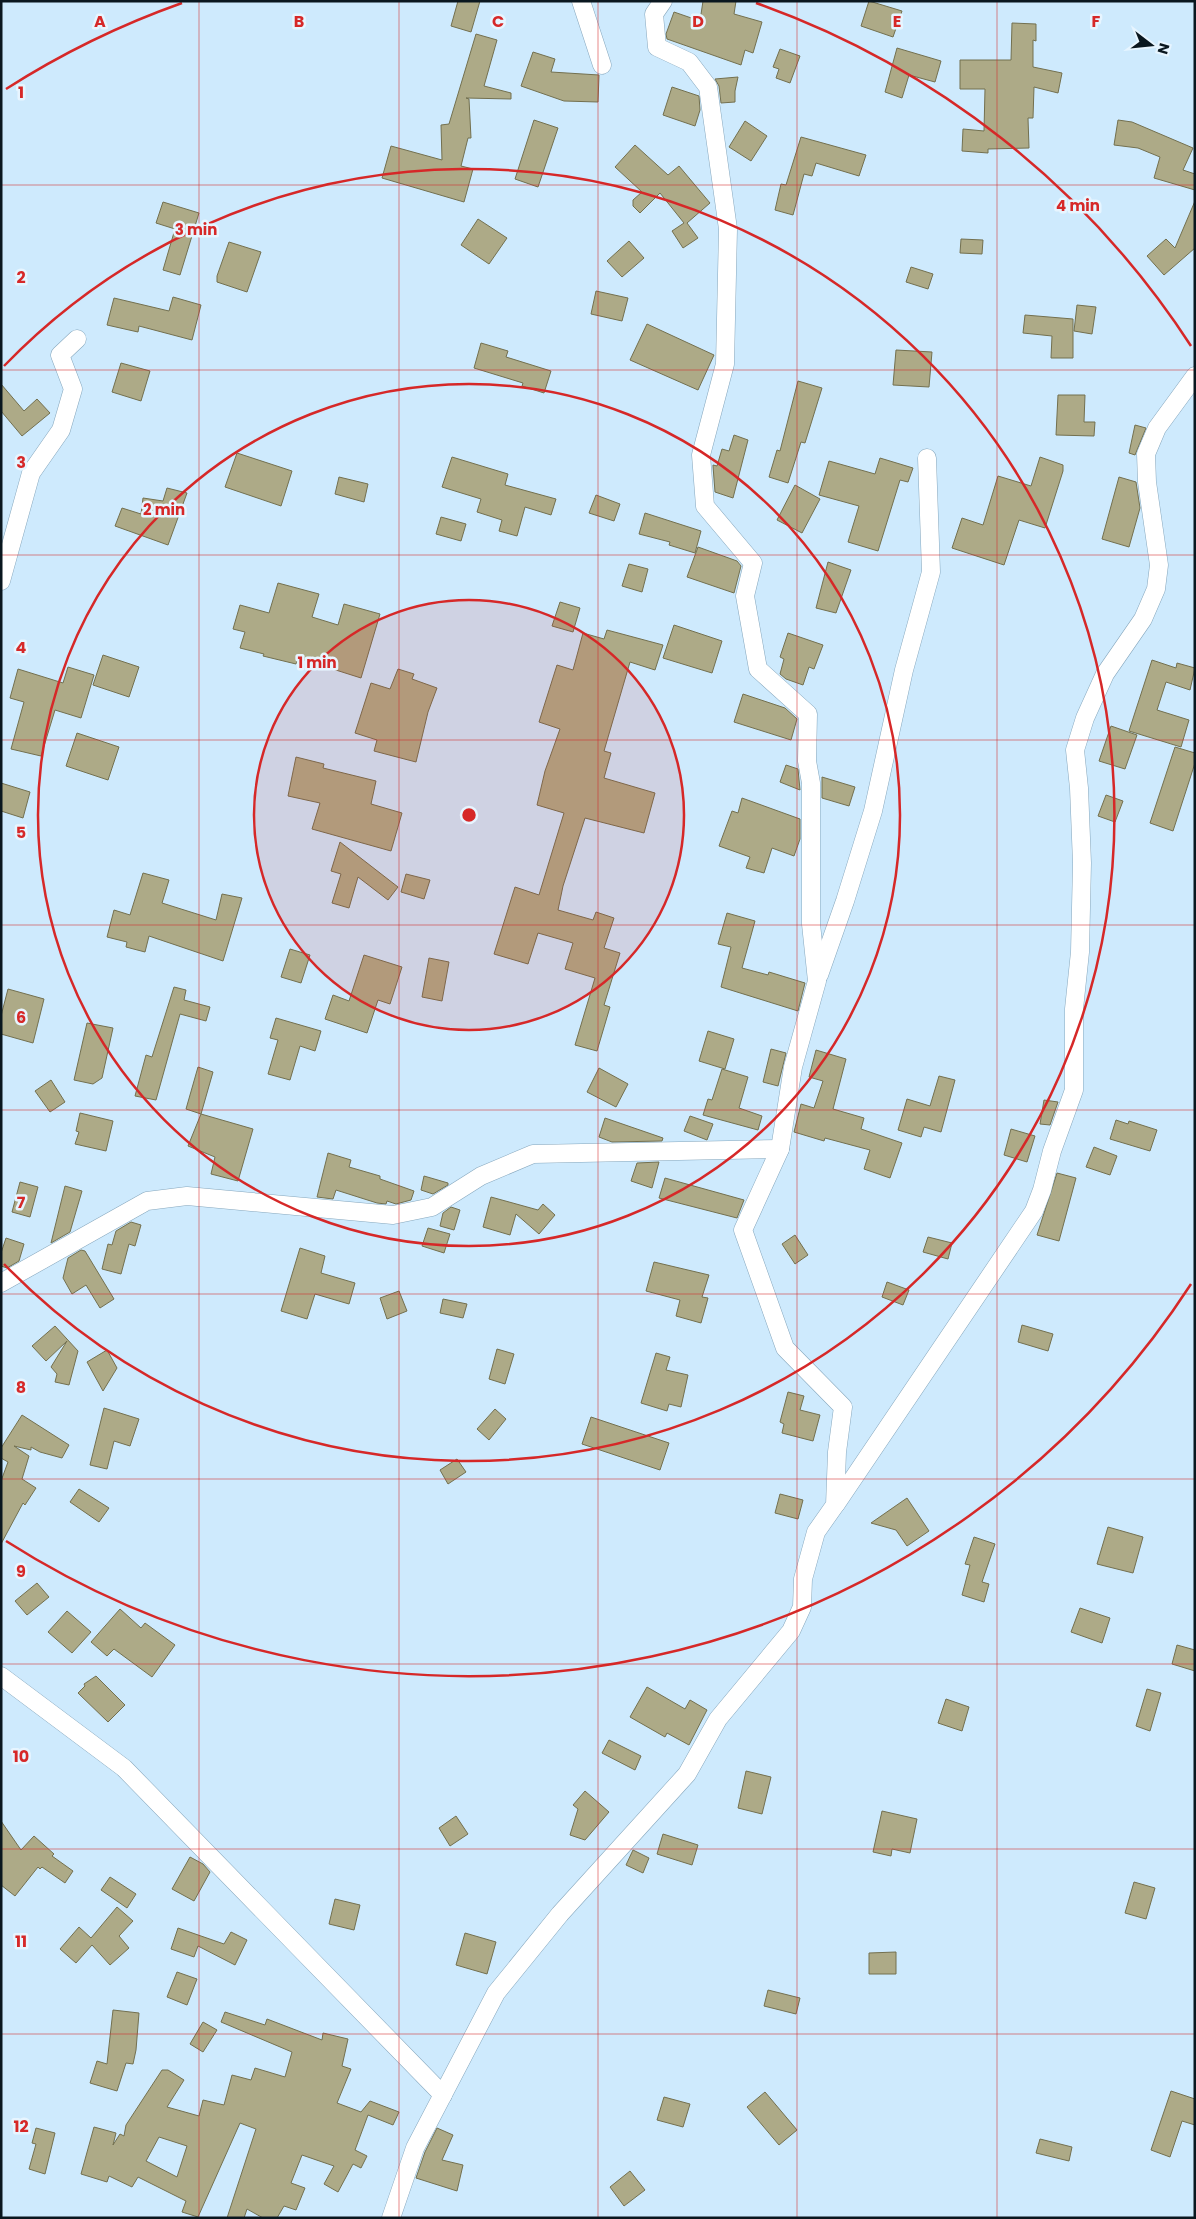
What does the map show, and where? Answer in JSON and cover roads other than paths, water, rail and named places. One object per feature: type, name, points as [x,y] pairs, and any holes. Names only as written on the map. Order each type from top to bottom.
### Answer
[{"type":"street","points":[[581,1],[602,65]]},
{"type":"street","points":[[663,1],[654,14],[657,47],[689,62],[708,87],[728,229],[725,364],[701,455],[705,506],[752,562],[745,596],[758,669],[808,714],[807,761],[811,783],[811,924],[817,980]]},
{"type":"street","points":[[1,581],[31,473],[61,430],[73,389],[60,355],[77,338]]},
{"type":"street","points":[[391,2218],[415,2148],[496,1993],[560,1914],[688,1774],[718,1719],[791,1631],[802,1607],[803,1580],[816,1532],[1034,1211],[1042,1190],[1052,1151],[1074,1090],[1074,1009],[1080,952],[1082,863],[1079,788],[1075,750],[1085,718],[1105,674],[1143,619],[1156,589],[1159,566],[1147,482],[1146,454],[1156,428],[1195,376]]},
{"type":"street","points":[[835,1505],[837,1452],[842,1407],[785,1348],[743,1230],[780,1149],[793,1067],[817,980],[845,902],[873,811],[904,670],[931,572],[927,458]]},
{"type":"street","points":[[1,1282],[148,1201],[187,1196],[393,1215],[432,1207],[481,1176],[534,1154],[780,1149]]},
{"type":"street","points":[[1,1676],[124,1768],[443,2095]]}]
